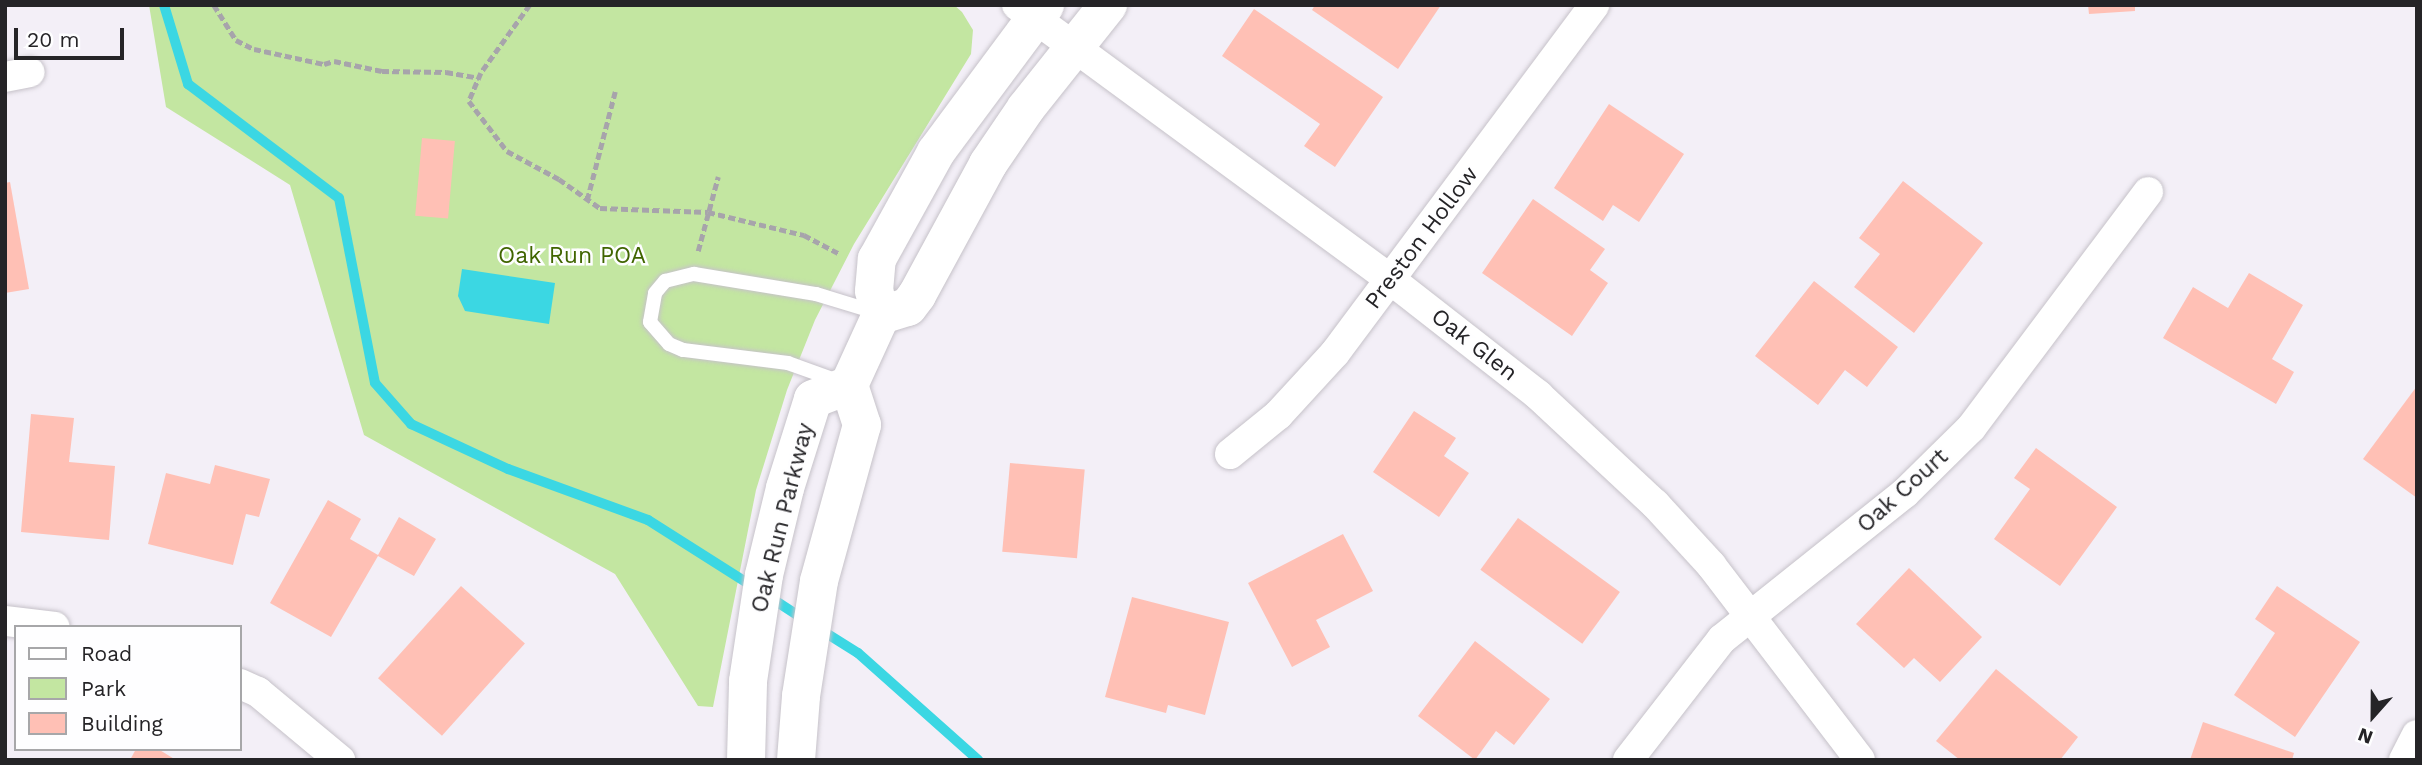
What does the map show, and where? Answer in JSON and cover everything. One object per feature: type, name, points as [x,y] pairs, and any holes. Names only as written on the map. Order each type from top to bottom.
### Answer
[{"type":"street","points":[[881,315],[908,307],[917,295],[988,164],[1108,5]]},
{"type":"street","name":"Preston Hollow","points":[[1230,454],[1309,385],[1391,280],[1594,5]]},
{"type":"street","points":[[796,760],[817,594],[839,502],[862,425],[849,386],[881,315],[873,291],[877,259],[936,152],[1033,10]]},
{"type":"street","name":"Oak Glen","points":[[1033,10],[1074,47],[1391,280],[1538,395],[1596,447],[1664,514],[1753,615],[1860,760]]},
{"type":"street","name":"Oak Court","points":[[1628,760],[1697,667],[1753,615],[1905,493],[1971,428],[2148,191]]},
{"type":"street","name":"Oak Run Parkway","points":[[746,760],[748,681],[764,575],[785,488],[813,399],[849,386]]},
{"type":"street","points":[[5,621],[38,625]]},
{"type":"street","points":[[242,685],[258,692],[340,760]]},
{"type":"street","points":[[2404,760],[2417,735]]},
{"type":"lane","points":[[849,386],[796,365],[683,351],[669,344],[650,322],[654,293],[665,281],[694,274],[832,297],[881,315]]},
{"type":"path","points":[[214,5],[236,40],[254,49],[324,64],[334,61],[382,71],[446,72],[479,78]]},
{"type":"path","points":[[530,5],[479,78],[470,107],[500,144],[587,200],[612,211],[708,212],[803,235],[844,257]]},
{"type":"path","points":[[587,200],[615,92]]},
{"type":"path","points":[[698,252],[718,177]]},
{"type":"green space","name":"Oak Run POA","points":[[149,5],[954,5],[962,12],[973,30],[971,54],[854,244],[815,320],[787,390],[756,490],[713,707],[698,706],[615,574],[364,435],[290,185],[166,107]]},
{"type":"water","points":[[462,269],[555,283],[549,324],[465,311],[458,296]]},
{"type":"building","points":[[1315,5],[1441,5],[1398,69],[1312,10]]},
{"type":"building","points":[[2088,5],[2135,5],[2135,11],[2089,14]]},
{"type":"building","points":[[1254,9],[1383,97],[1335,167],[1304,146],[1320,124],[1222,56]]},
{"type":"building","points":[[1609,104],[1684,154],[1639,222],[1613,205],[1603,221],[1554,188]]},
{"type":"building","points":[[422,138],[455,141],[448,219],[415,216]]},
{"type":"building","points":[[1903,181],[1983,243],[1914,333],[1854,287],[1880,254],[1859,238]]},
{"type":"building","points":[[10,182],[29,289],[5,293],[5,183]]},
{"type":"building","points":[[1533,199],[1605,249],[1590,270],[1608,283],[1572,336],[1482,273]]},
{"type":"building","points":[[2249,273],[2303,305],[2272,359],[2294,372],[2276,404],[2163,338],[2193,287],[2228,308]]},
{"type":"building","points":[[1814,281],[1898,347],[1867,387],[1845,370],[1818,405],[1755,356]]},
{"type":"building","points":[[2417,386],[2417,498],[2363,459]]},
{"type":"building","points":[[1414,411],[1456,438],[1444,456],[1469,473],[1439,517],[1373,472]]},
{"type":"building","points":[[31,414],[74,418],[69,462],[115,466],[109,540],[21,532]]},
{"type":"building","points":[[2036,448],[2117,507],[2060,586],[1994,539],[2030,489],[2014,478]]},
{"type":"building","points":[[1010,463],[1085,470],[1077,558],[1002,552]]},
{"type":"building","points":[[215,465],[270,479],[259,517],[246,514],[233,565],[148,544],[166,473],[210,484]]},
{"type":"building","points":[[328,500],[361,519],[350,539],[378,555],[399,517],[436,539],[414,576],[378,556],[331,637],[270,603]]},
{"type":"building","points":[[1518,518],[1620,592],[1582,644],[1480,570]]},
{"type":"building","points":[[1343,534],[1373,591],[1316,620],[1330,647],[1292,667],[1248,583]]},
{"type":"building","points":[[1909,568],[1982,637],[1940,682],[1914,658],[1904,668],[1856,624]]},
{"type":"building","points":[[461,586],[525,644],[442,736],[378,678]]},
{"type":"building","points":[[2277,586],[2360,642],[2295,737],[2234,695],[2275,633],[2255,619]]},
{"type":"building","points":[[1132,597],[1229,622],[1205,715],[1168,705],[1166,713],[1105,697]]},
{"type":"building","points":[[1475,641],[1550,699],[1514,745],[1496,731],[1475,760],[1418,716]]},
{"type":"building","points":[[1996,669],[2078,737],[2060,760],[1960,760],[1936,741]]},
{"type":"building","points":[[2203,722],[2294,753],[2292,760],[2190,760]]},
{"type":"building","points":[[135,751],[161,751],[176,760],[130,760]]},
{"type":"waterway","points":[[164,5],[188,84],[339,198],[375,383],[411,424],[508,469],[648,520],[755,588]]},
{"type":"waterway","points":[[768,596],[805,620]]},
{"type":"waterway","points":[[818,628],[858,653],[978,760]]}]
